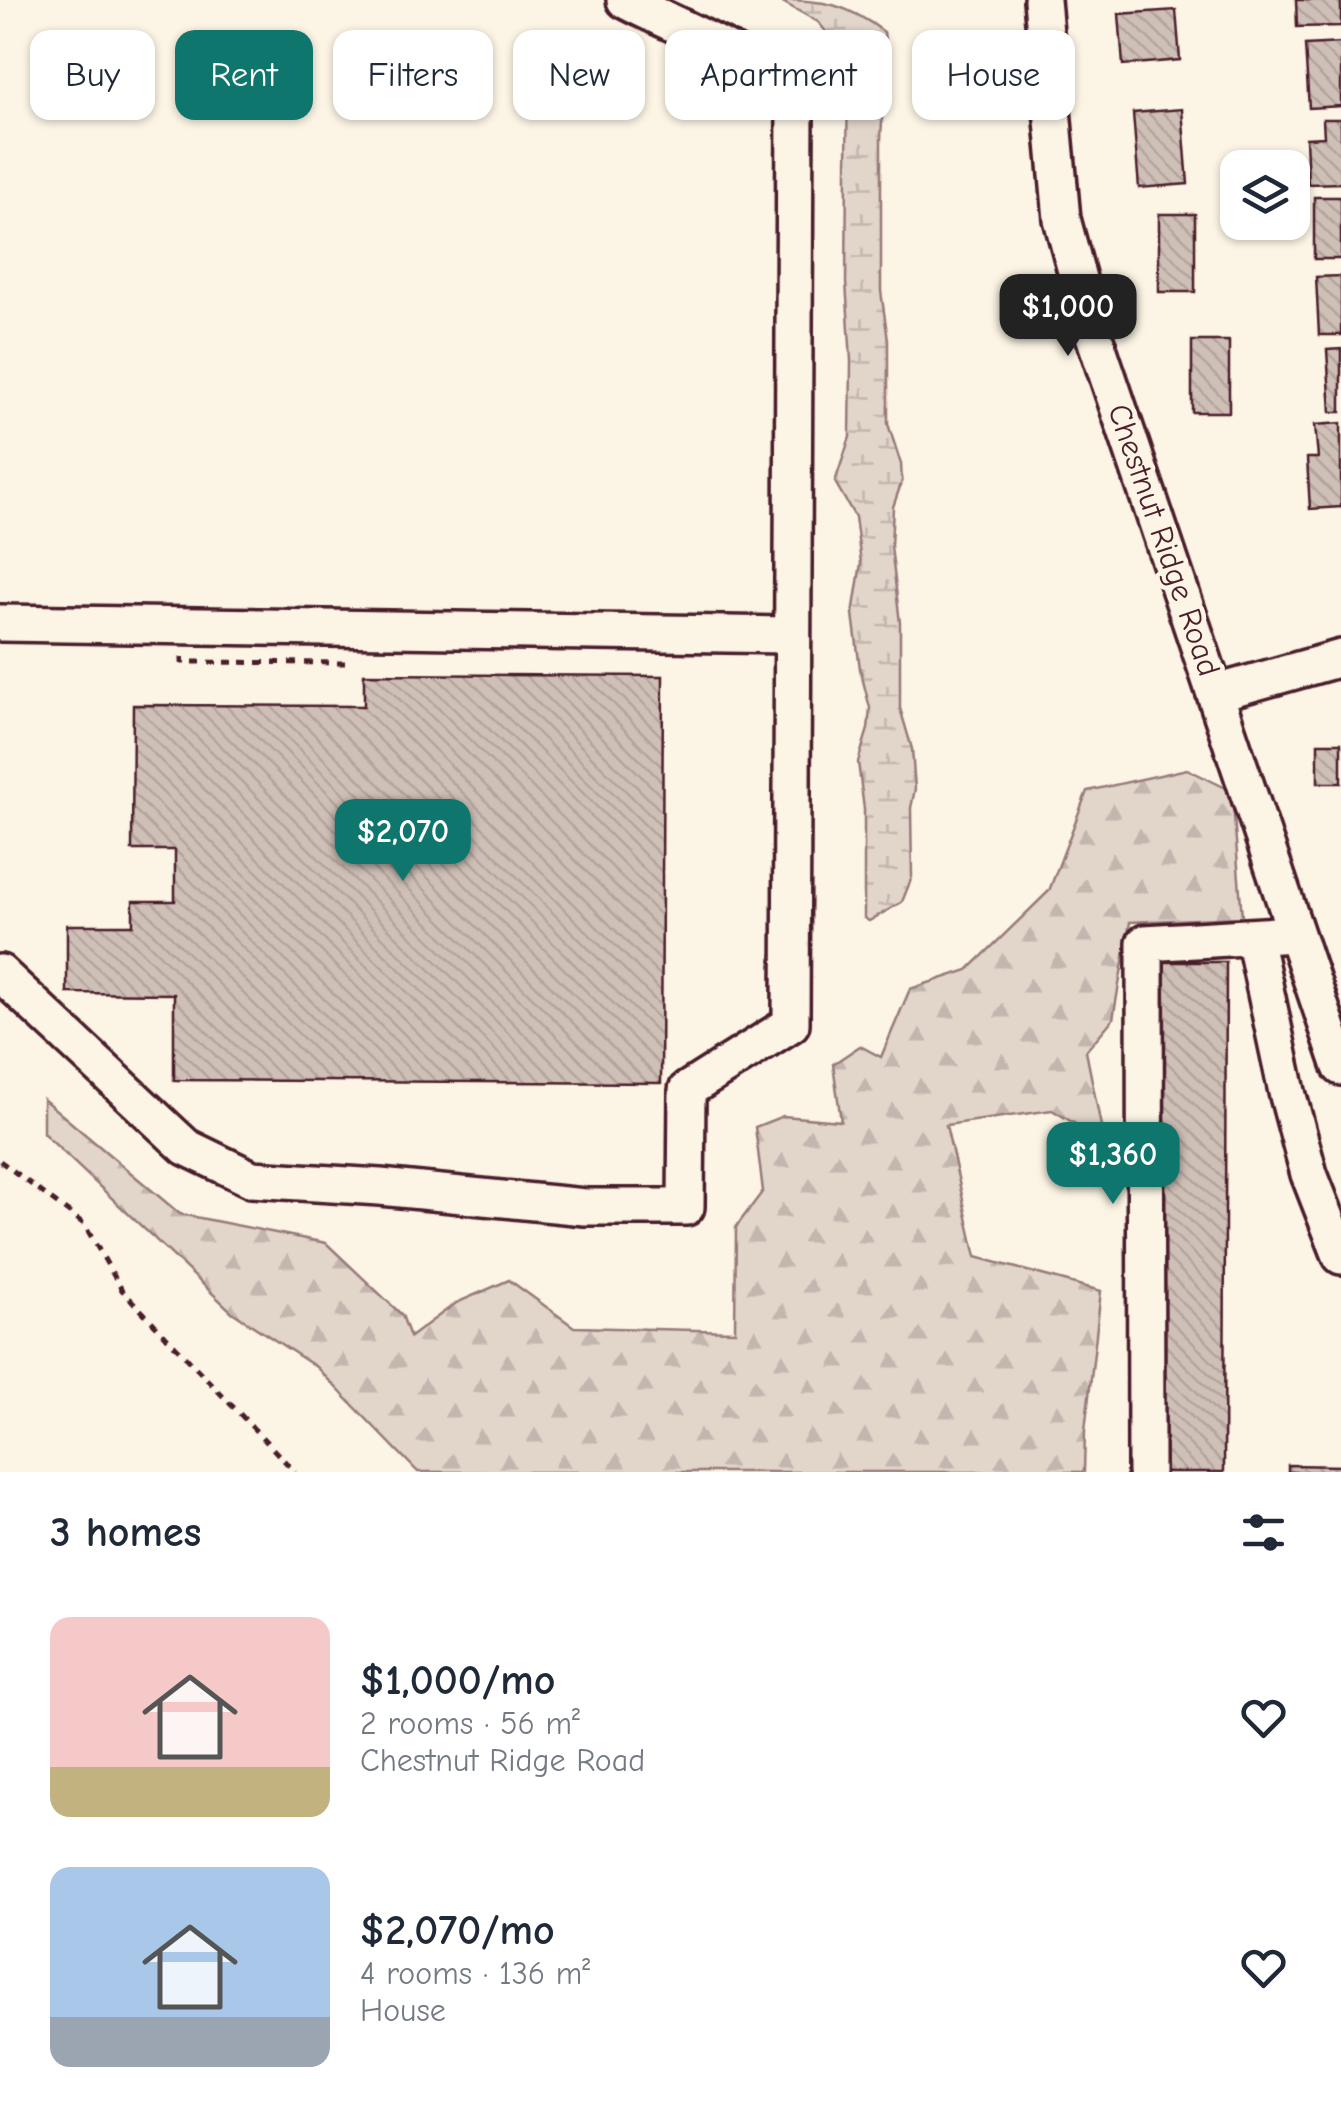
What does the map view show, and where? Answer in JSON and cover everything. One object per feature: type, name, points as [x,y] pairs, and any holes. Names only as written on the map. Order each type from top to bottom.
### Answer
[{"type":"street","points":[[0,973],[186,1147],[252,1179],[585,1206],[686,1208],[687,1090],[791,1024],[796,104],[782,85],[754,66],[625,0]]},
{"type":"street","name":"Chestnut Ridge Road","points":[[1042,0],[1062,219],[1091,326],[1294,934],[1328,988],[1341,1068]]},
{"type":"street","points":[[0,623],[792,635]]},
{"type":"street","points":[[1216,692],[1341,658]]},
{"type":"street","points":[[1146,1472],[1144,943],[1294,934]]},
{"type":"street","points":[[1254,937],[1309,1174],[1341,1256]]},
{"type":"path","points":[[0,1161],[84,1224],[122,1290],[295,1472]]},
{"type":"green space","points":[[779,0],[809,1],[846,10],[881,30],[825,30],[818,22]]},
{"type":"green space","points":[[847,120],[882,120],[881,291],[888,340],[888,424],[901,464],[902,481],[893,507],[891,546],[900,623],[900,708],[912,749],[915,789],[911,808],[912,877],[902,902],[869,921],[864,918],[864,809],[858,762],[870,708],[853,614],[861,563],[855,517],[835,482],[850,437]]},
{"type":"green space","points":[[1187,769],[1232,791],[1242,917],[1130,922],[1113,1019],[1086,1051],[1104,1141],[1052,1110],[946,1125],[976,1257],[1101,1291],[1084,1472],[418,1472],[316,1367],[232,1312],[43,1133],[43,1099],[180,1214],[326,1243],[402,1315],[410,1337],[456,1303],[509,1280],[574,1327],[735,1331],[736,1227],[763,1191],[755,1127],[783,1116],[841,1121],[833,1064],[860,1046],[881,1057],[910,989],[968,970],[1049,891],[1087,791]]},
{"type":"building","points":[[1296,0],[1341,0],[1341,26],[1297,27]]},
{"type":"building","points":[[1176,10],[1180,60],[1123,65],[1119,14]]},
{"type":"building","points":[[1341,43],[1341,106],[1309,108],[1305,45]]},
{"type":"building","points":[[1182,109],[1188,184],[1139,188],[1133,113]]},
{"type":"building","points":[[1323,119],[1341,119],[1341,183],[1310,184],[1306,138],[1324,137]]},
{"type":"building","points":[[1314,197],[1341,197],[1341,259],[1314,259]]},
{"type":"building","points":[[1159,214],[1195,214],[1195,292],[1159,292]]},
{"type":"building","points":[[1341,276],[1341,335],[1319,335],[1316,277]]},
{"type":"building","points":[[1192,341],[1229,341],[1229,412],[1192,412]]},
{"type":"building","points":[[1341,349],[1341,412],[1331,412],[1327,350]]},
{"type":"building","points":[[1341,423],[1341,507],[1310,509],[1307,458],[1318,458],[1315,425]]},
{"type":"building","points":[[364,674],[663,676],[661,1083],[174,1080],[174,994],[67,993],[67,925],[133,925],[133,901],[175,901],[175,850],[132,850],[133,705],[364,706]]},
{"type":"building","points":[[1318,743],[1341,743],[1341,783],[1318,783]]},
{"type":"building","points":[[1164,962],[1226,962],[1224,1472],[1161,1472]]},
{"type":"building","points":[[1288,1465],[1341,1466],[1341,1472],[1288,1472]]}]
